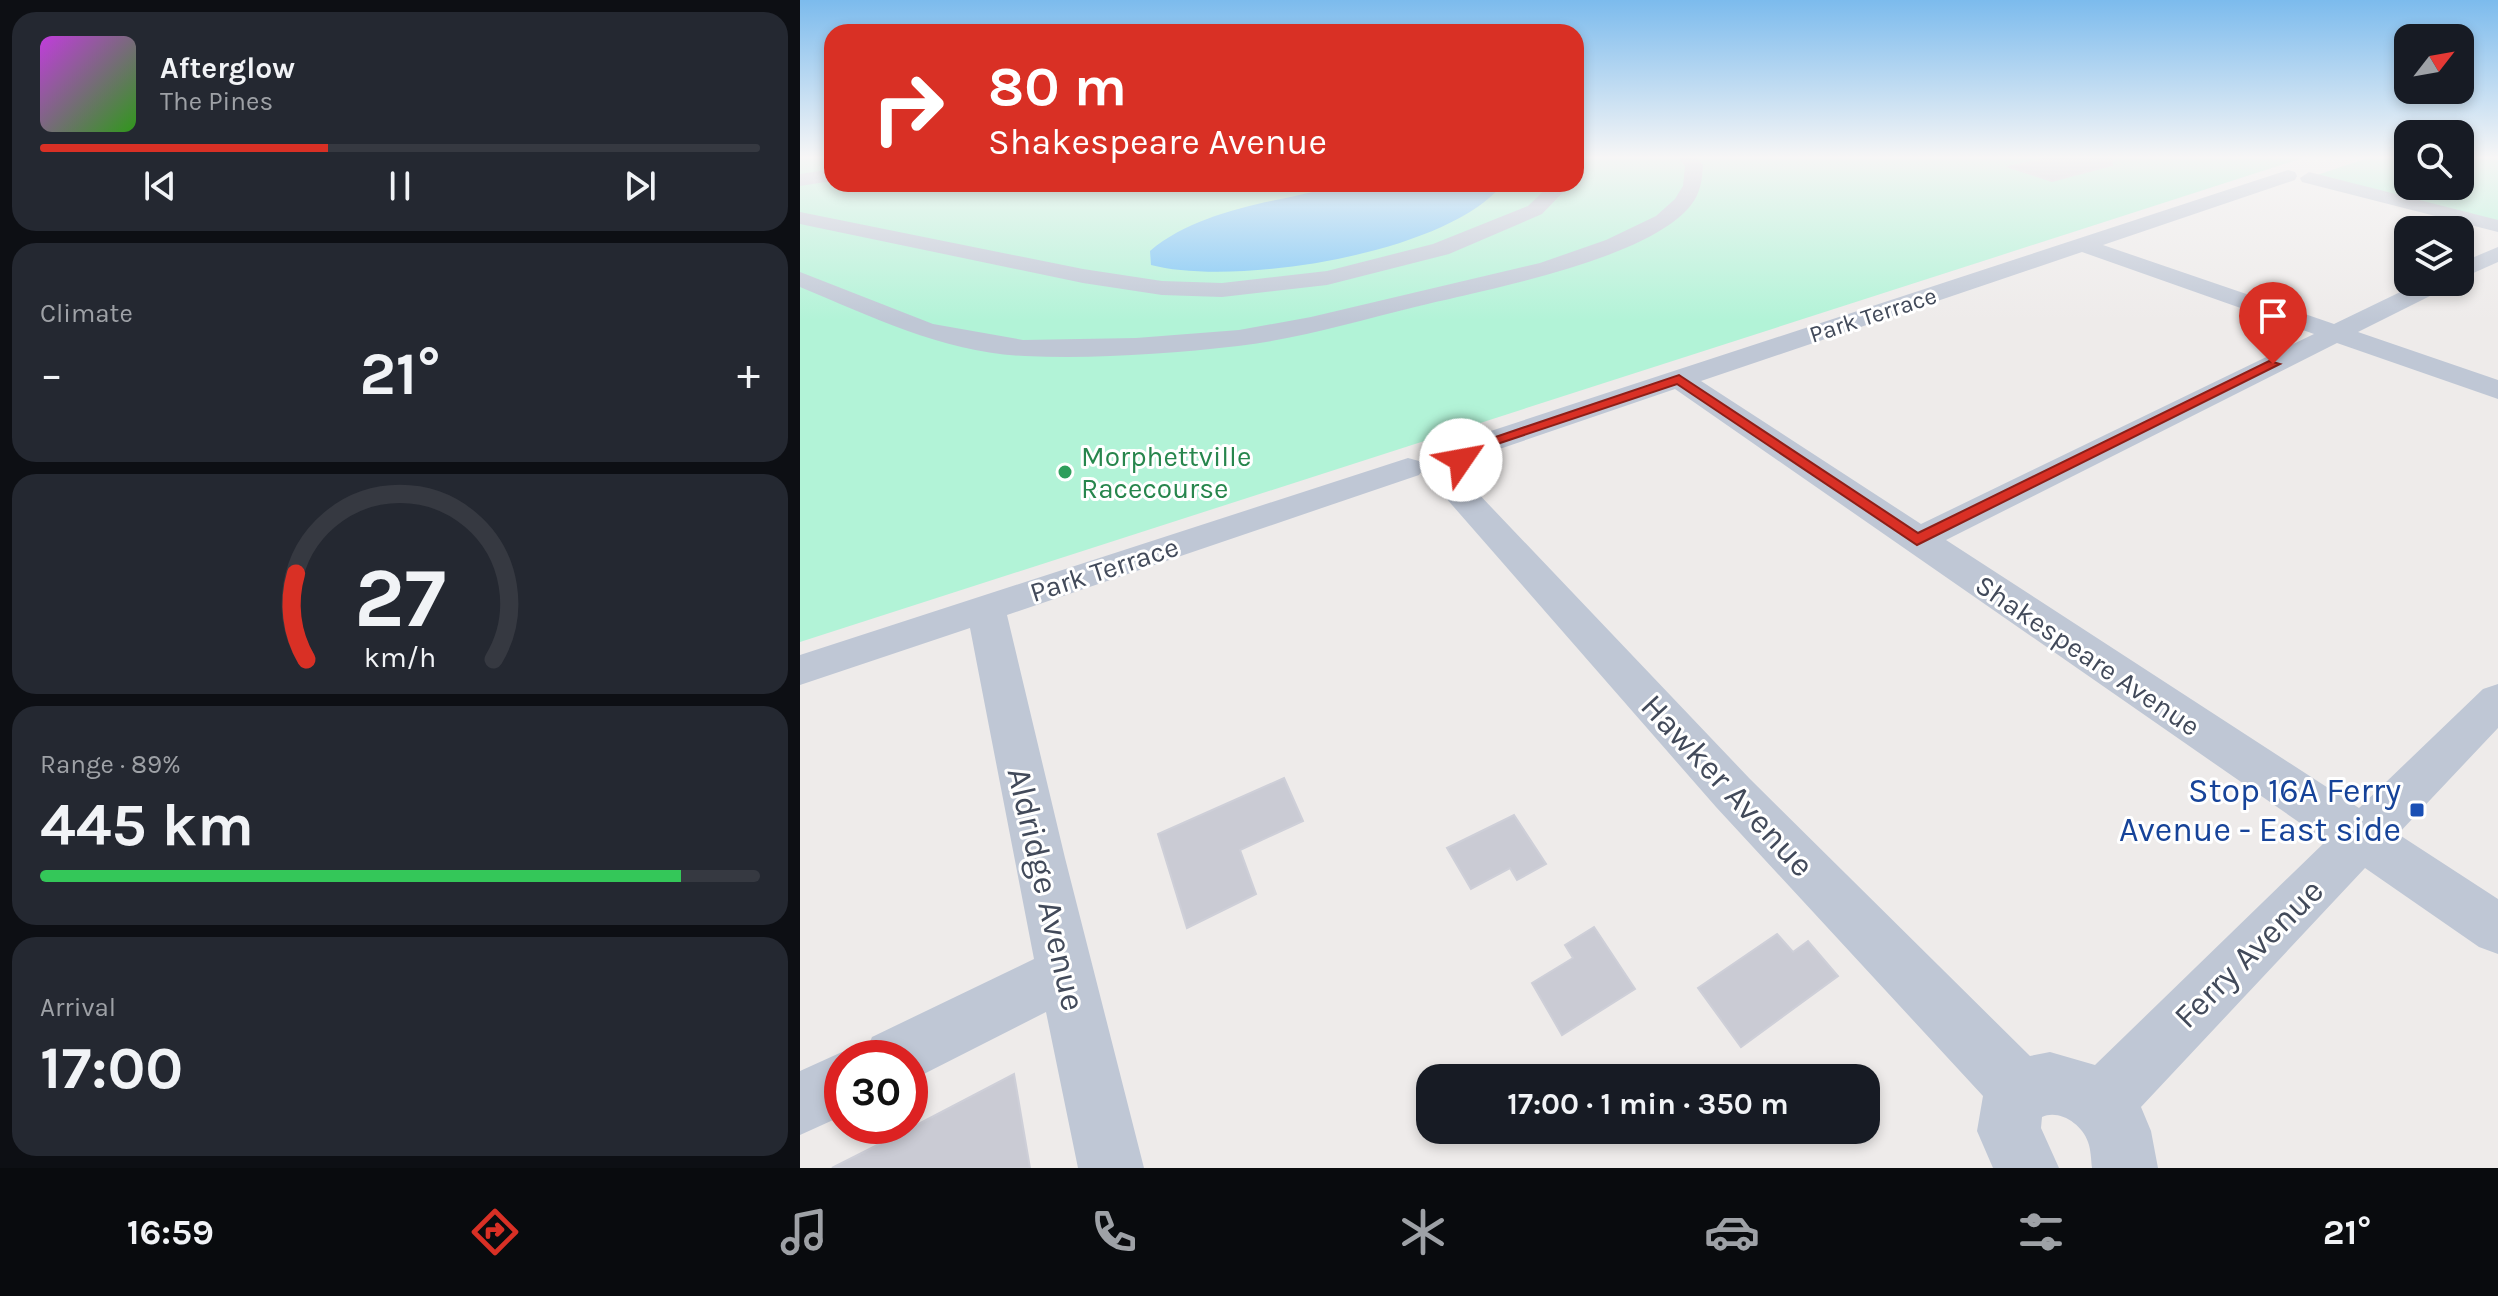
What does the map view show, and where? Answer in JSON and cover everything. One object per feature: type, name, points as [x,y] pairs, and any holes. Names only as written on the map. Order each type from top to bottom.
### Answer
[{"type":"street","points":[[800,218],[1083,276],[1162,288],[1222,290],[1327,278],[1441,249],[1529,213]]},
{"type":"street","points":[[800,279],[927,331],[1023,348],[1136,346],[1239,338],[1311,325],[1547,268],[1614,245],[1663,220],[1671,213]]},
{"type":"street","name":"Park Terrace","points":[[800,670],[1436,465],[1679,379],[2184,213]]},
{"type":"street","points":[[2446,213],[2498,226]]},
{"type":"street","points":[[2083,245],[2498,390]]},
{"type":"street","points":[[2474,265],[2498,254]]},
{"type":"street","points":[[1917,540],[2411,296]]},
{"type":"street","name":"Shakespeare Avenue","points":[[1679,379],[2498,929]]},
{"type":"street","name":"Hawker Avenue","points":[[1436,465],[1733,793],[2020,1090]]},
{"type":"street","name":"Aldridge Avenue","points":[[986,609],[1111,1168]]},
{"type":"street","name":"Ferry Avenue","points":[[2100,1104],[2498,700]]},
{"type":"street","points":[[928,1041],[1067,972]]},
{"type":"street","points":[[2026,1168],[2014,1151],[2008,1128],[2010,1107],[2020,1090],[2036,1082],[2057,1081],[2079,1089],[2100,1104],[2117,1126],[2126,1151],[2125,1168]]},
{"type":"street","points":[[800,1104],[824,1092]]},
{"type":"green space","name":"Morphettville Racecourse","points":[[800,213],[2134,213],[800,642]]},
{"type":"green space","points":[[2465,213],[2498,213],[2498,221]]},
{"type":"water","points":[[1227,213],[1467,213],[1436,229],[1389,246],[1338,259],[1234,271],[1188,271],[1151,265],[1150,251],[1187,227]]},
{"type":"building","points":[[1284,778],[1303,821],[1240,850],[1256,894],[1187,928],[1158,834]]},
{"type":"building","points":[[1514,815],[1546,864],[1517,880],[1510,868],[1471,889],[1447,848]]},
{"type":"building","points":[[1594,927],[1635,989],[1562,1035],[1532,983],[1573,958],[1565,945]]},
{"type":"building","points":[[1777,934],[1793,952],[1808,941],[1838,976],[1741,1047],[1698,988]]},
{"type":"building","points":[[1014,1074],[1030,1168],[832,1168],[879,1144],[928,1144],[928,1119]]},
{"type":"place","name":"Morphettville Racecourse","points":[[1065,472]]},
{"type":"place","name":"Stop 16A Ferry Avenue - East side","points":[[2417,810]]},
{"type":"route","points":[[1461,460],[1459,452],[1679,379],[1917,540],[2273,364]]}]
